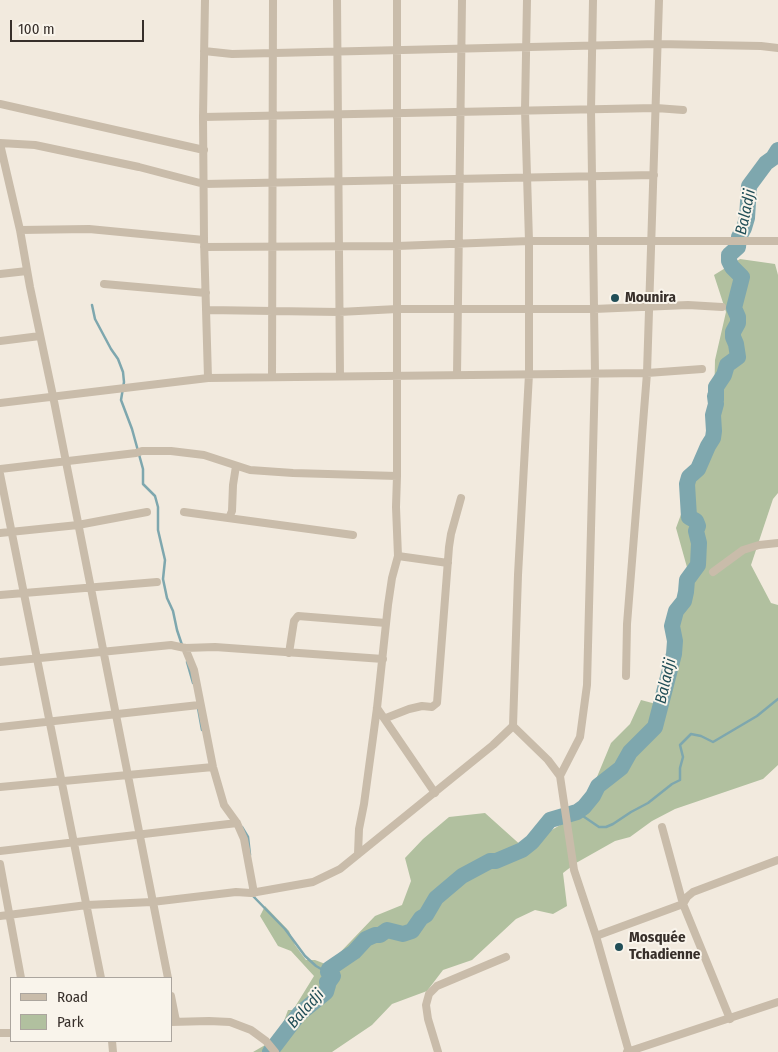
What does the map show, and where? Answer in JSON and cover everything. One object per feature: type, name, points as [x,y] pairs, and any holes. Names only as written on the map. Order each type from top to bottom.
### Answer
[{"type":"street","points":[[206,0],[203,117],[208,378]]},
{"type":"street","points":[[272,377],[273,0]]},
{"type":"street","points":[[337,0],[340,181],[340,376]]},
{"type":"street","points":[[358,854],[359,829],[378,708],[392,578],[398,556],[396,507],[397,0]]},
{"type":"street","points":[[457,375],[462,0]]},
{"type":"street","points":[[0,916],[87,905],[152,902],[236,892],[252,893],[313,882],[340,869],[494,745],[513,726],[529,374],[529,241],[525,110],[527,0]]},
{"type":"street","points":[[560,776],[580,737],[587,685],[595,373],[591,110],[593,0]]},
{"type":"street","points":[[626,676],[627,624],[647,373],[659,0]]},
{"type":"street","points":[[204,51],[232,54],[658,44],[778,48]]},
{"type":"street","points":[[0,104],[204,150]]},
{"type":"street","points":[[203,117],[656,108],[683,110]]},
{"type":"street","points":[[168,977],[20,230],[0,144],[35,145],[139,167],[204,184],[654,175]]},
{"type":"street","points":[[20,230],[89,229],[204,244],[272,247],[397,246],[529,241],[778,241]]},
{"type":"street","points":[[0,274],[27,271]]},
{"type":"street","points":[[104,284],[206,293]]},
{"type":"street","points":[[207,310],[339,312],[397,309],[594,309],[688,305],[722,307]]},
{"type":"street","points":[[0,341],[40,336]]},
{"type":"street","points":[[0,403],[208,378],[647,373],[702,369]]},
{"type":"street","points":[[0,469],[139,452],[204,455],[250,470],[397,476]]},
{"type":"street","points":[[229,518],[232,511],[236,466]]},
{"type":"street","points":[[0,474],[101,977]]},
{"type":"street","points":[[386,718],[409,709],[432,707],[437,703],[451,534],[461,498]]},
{"type":"street","points":[[0,533],[78,524],[148,512]]},
{"type":"street","points":[[184,512],[353,535]]},
{"type":"street","points":[[713,572],[743,550],[759,545],[778,543]]},
{"type":"street","points":[[398,556],[448,563]]},
{"type":"street","points":[[0,595],[157,582]]},
{"type":"street","points":[[289,653],[294,620],[298,616],[386,623]]},
{"type":"street","points":[[0,662],[171,645],[185,648],[215,647],[383,658]]},
{"type":"street","points":[[185,648],[194,670],[199,705],[224,805],[237,823],[244,838],[252,893]]},
{"type":"street","points":[[0,727],[199,705]]},
{"type":"street","points":[[378,708],[435,793]]},
{"type":"street","points":[[513,726],[548,760],[560,776],[574,870],[596,936],[628,1052],[778,1002]]},
{"type":"street","points":[[0,787],[213,767]]},
{"type":"street","points":[[0,851],[140,836],[237,823]]},
{"type":"street","points":[[662,827],[683,904],[730,1019]]},
{"type":"street","points":[[596,936],[683,904],[692,892],[778,860]]},
{"type":"street","points":[[0,864],[21,977]]},
{"type":"street","points":[[438,1052],[428,1020],[426,1005],[429,994],[437,986],[506,957]]},
{"type":"street","points":[[172,1005],[174,1022],[230,1022],[251,1030],[266,1041],[272,1049]]},
{"type":"green space","name":"Baladji","points":[[740,259],[775,264],[778,275],[778,493],[773,499],[751,565],[771,603],[778,605],[778,765],[763,779],[675,809],[652,821],[630,837],[615,841],[576,863],[563,873],[567,906],[553,914],[535,910],[516,919],[472,960],[443,970],[427,991],[392,1004],[372,1025],[332,1052],[253,1052],[272,1041],[281,1029],[288,1010],[293,1010],[314,976],[291,951],[278,946],[260,916],[265,906],[289,931],[295,945],[306,960],[315,960],[328,965],[375,916],[402,905],[411,881],[405,858],[423,839],[449,817],[485,813],[524,848],[533,844],[550,831],[579,814],[592,789],[611,743],[630,724],[641,700],[656,704],[665,685],[671,608],[678,600],[690,578],[676,528],[694,479],[714,407],[715,360],[726,312],[714,275]]},
{"type":"waterway","name":"Baladji","points":[[270,1052],[299,1014],[326,992],[327,982],[333,976],[328,972],[329,969],[354,952],[366,939],[380,935],[387,930],[403,934],[412,931],[421,918],[426,915],[436,898],[462,876],[490,861],[496,861],[522,850],[532,842],[550,820],[577,812],[584,807],[598,786],[621,768],[630,752],[655,727],[674,654],[675,641],[672,626],[676,611],[684,601],[687,580],[698,565],[699,543],[696,531],[698,526],[696,521],[689,517],[687,484],[689,477],[698,469],[713,438],[716,387],[724,375],[727,365],[738,357],[733,337],[733,332],[738,323],[738,317],[734,308],[742,277],[732,267],[729,255],[738,247],[739,237],[747,218],[749,186],[778,150]]},
{"type":"waterway","points":[[92,305],[95,319],[118,359],[123,372],[124,382],[121,400],[132,429],[143,469],[143,484],[155,496],[158,507],[158,530],[165,560],[163,579],[182,645]]},
{"type":"waterway","points":[[187,662],[193,683]]},
{"type":"waterway","points":[[577,812],[599,827],[613,824],[648,803],[680,780],[680,768],[683,757],[680,745],[691,734],[701,736],[713,742],[757,716],[778,699]]},
{"type":"waterway","points":[[198,708],[202,730]]},
{"type":"waterway","points":[[242,827],[248,837],[250,855]]},
{"type":"waterway","points":[[252,895],[285,929],[305,956],[316,966],[333,976]]},
{"type":"place","name":"Mounira","points":[[615,298]]},
{"type":"place","name":"Mosquée Tchadienne","points":[[619,947]]}]
